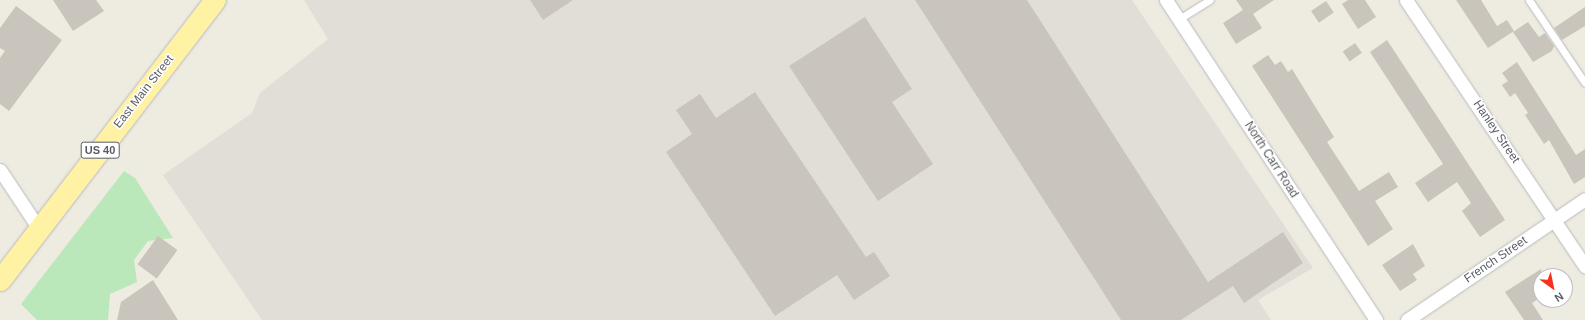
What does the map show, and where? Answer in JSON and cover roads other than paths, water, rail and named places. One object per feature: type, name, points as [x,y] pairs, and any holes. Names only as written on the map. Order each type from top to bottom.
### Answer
[{"type":"main road","name":"East Main Street","points":[[0,280],[215,0]]},
{"type":"street","name":"North Carr Road","points":[[1166,0],[1376,320]]},
{"type":"street","name":"Hanley Street","points":[[1406,0],[1556,219],[1585,266]]},
{"type":"street","points":[[0,170],[39,229]]},
{"type":"street","name":"French Street","points":[[1407,320],[1585,199]]},
{"type":"lane","points":[[1179,19],[1210,0]]},
{"type":"lane","points":[[1529,0],[1585,83]]}]
